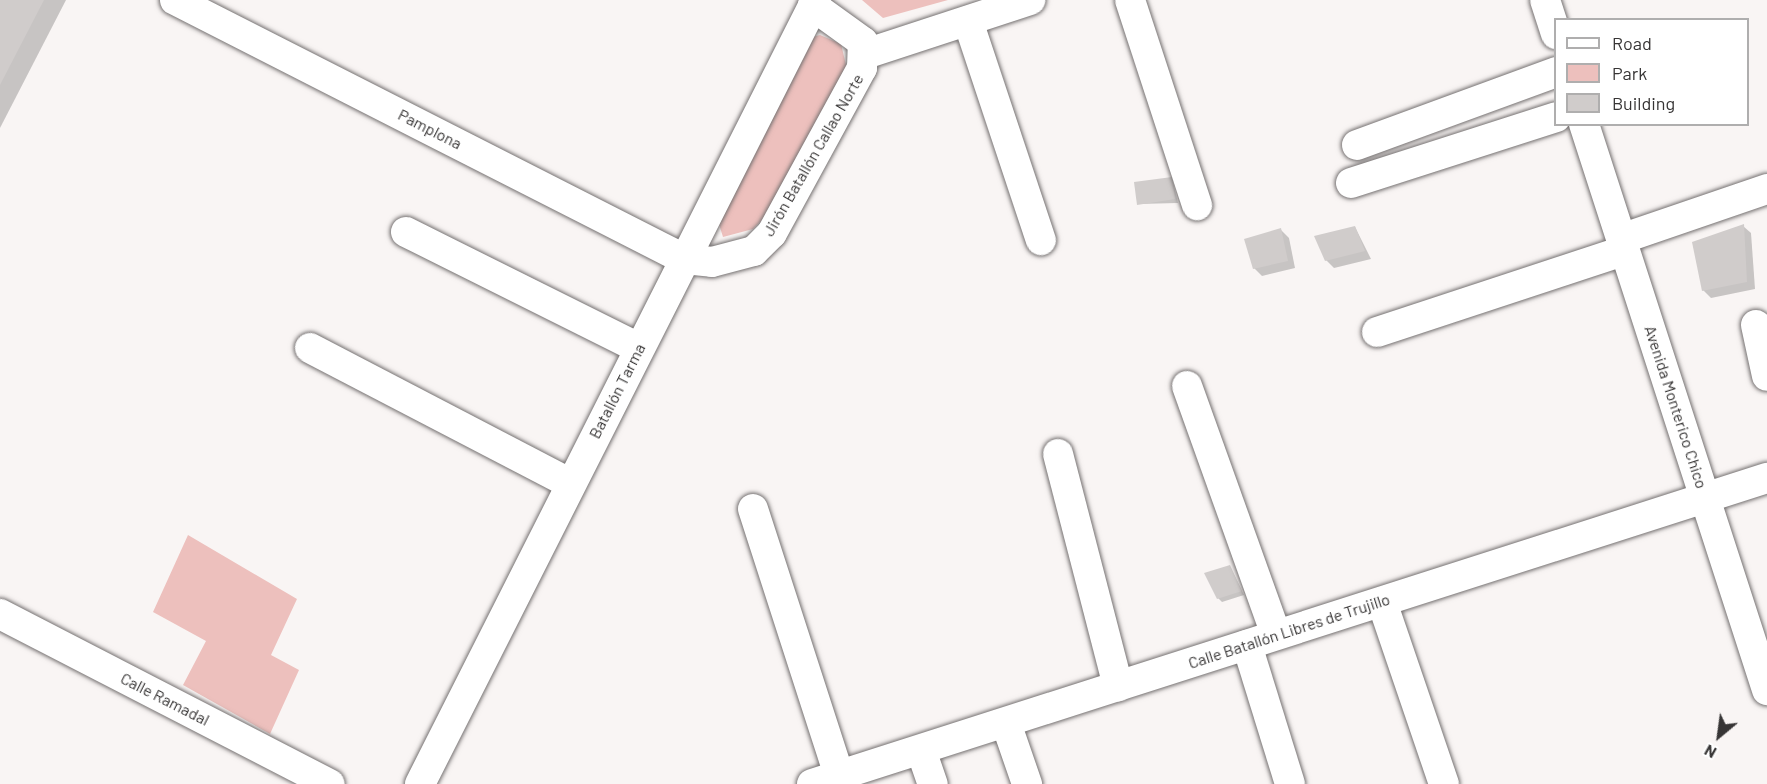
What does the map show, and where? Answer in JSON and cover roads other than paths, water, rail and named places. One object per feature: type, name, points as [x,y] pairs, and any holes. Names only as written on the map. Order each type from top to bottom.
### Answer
[{"type":"street","name":"Pamplona","points":[[176,0],[684,258]]},
{"type":"street","name":"Jirón Batallón Callao Norte","points":[[684,258],[733,260],[754,251],[772,233],[865,54],[1030,0]]},
{"type":"street","points":[[1130,0],[1197,205]]},
{"type":"street","points":[[1545,0],[1554,28]]},
{"type":"street","name":"Batallón Tarma","points":[[420,784],[570,483],[815,3]]},
{"type":"street","name":"Jirón Batallón Callao Norte","points":[[815,3],[853,30],[865,54]]},
{"type":"street","points":[[968,21],[1041,240]]},
{"type":"street","points":[[1357,145],[1554,73]]},
{"type":"street","points":[[1351,183],[1554,118]]},
{"type":"street","name":"Avenida Monterico Chico","points":[[1585,126],[1767,690]]},
{"type":"street","points":[[1377,332],[1622,245],[1767,189]]},
{"type":"street","points":[[406,232],[639,348]]},
{"type":"street","points":[[1756,325],[1767,376]]},
{"type":"street","points":[[310,348],[570,483]]},
{"type":"street","points":[[1186,386],[1276,635]]},
{"type":"street","points":[[1058,454],[1118,686]]},
{"type":"street","name":"Calle Batallón Libres de Trujillo","points":[[825,780],[1767,478]]},
{"type":"street","points":[[753,509],[825,780]]},
{"type":"street","points":[[1382,602],[1444,784]]},
{"type":"street","name":"Calle Ramadal","points":[[0,614],[330,784]]},
{"type":"street","points":[[1246,645],[1290,784]]},
{"type":"street","points":[[1006,723],[1027,784]]},
{"type":"street","points":[[921,750],[933,784]]}]
